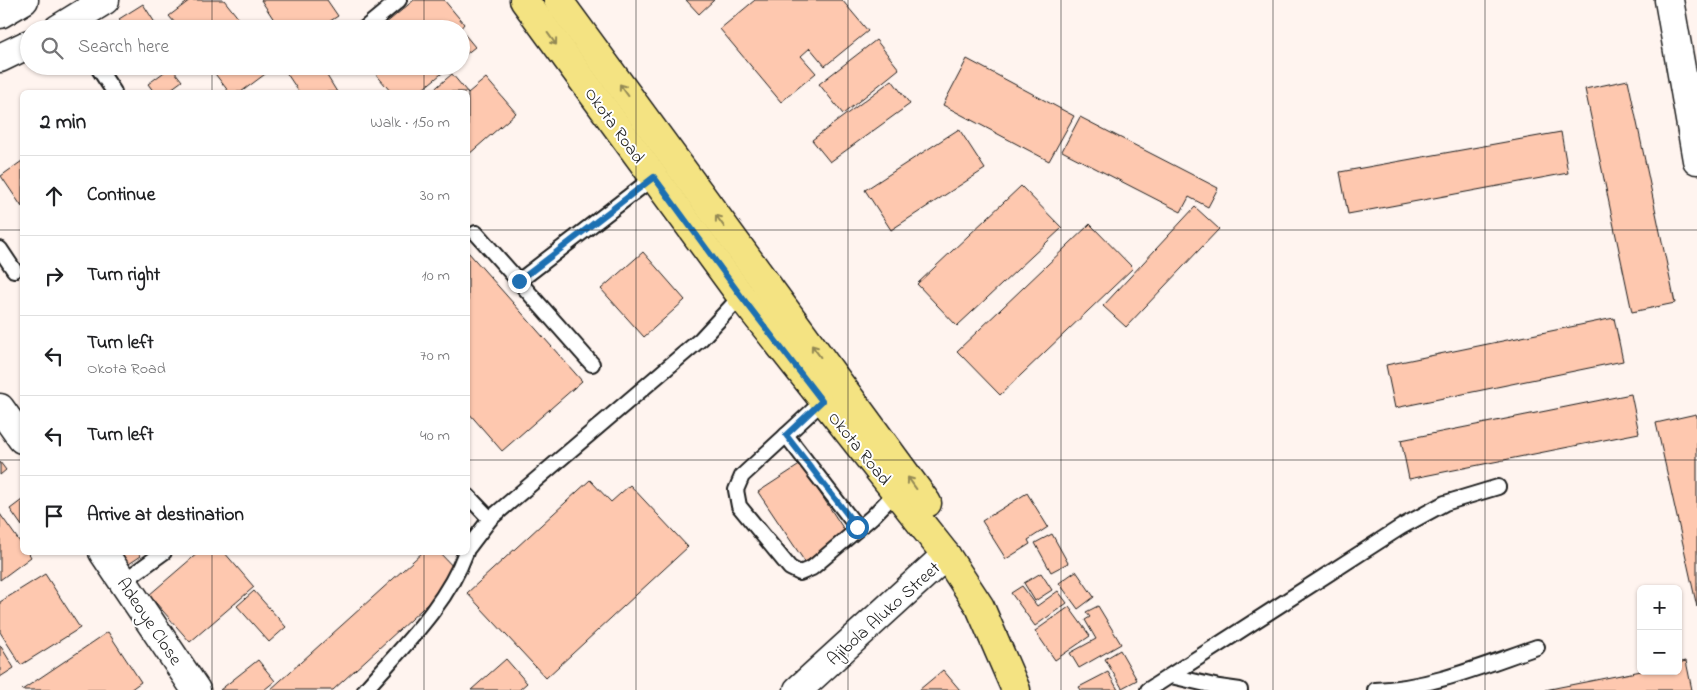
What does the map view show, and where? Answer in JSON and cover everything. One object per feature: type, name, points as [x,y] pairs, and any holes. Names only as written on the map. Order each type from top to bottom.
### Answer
[{"type":"main road","name":"Okota Road","points":[[524,0],[741,296],[822,401],[946,555],[980,607],[1016,690]]},
{"type":"main road","name":"Okota Road","points":[[558,0],[981,579],[1013,642],[1034,690]]},
{"type":"street","points":[[0,14],[24,0]]},
{"type":"street","points":[[76,20],[105,0]]},
{"type":"street","points":[[1669,0],[1697,160]]},
{"type":"street","points":[[0,58],[20,48]]},
{"type":"street","points":[[0,408],[20,436]]},
{"type":"street","name":"Adeoye Close","points":[[105,555],[196,690]]},
{"type":"street","name":"Ajibola Aluko Street","points":[[798,690],[946,555]]},
{"type":"lane","points":[[375,20],[398,0]]},
{"type":"lane","points":[[103,75],[113,90]]},
{"type":"lane","points":[[519,281],[654,177]]},
{"type":"lane","points":[[476,233],[592,364]]},
{"type":"lane","points":[[0,249],[14,270]]},
{"type":"lane","points":[[470,545],[490,519],[701,339],[741,296]]},
{"type":"lane","points":[[822,401],[742,476],[736,490],[740,506],[790,568],[800,573],[812,568],[857,527],[872,517],[896,492]]},
{"type":"lane","points":[[786,435],[857,527]]},
{"type":"lane","points":[[1148,690],[1401,527],[1445,503],[1498,487]]},
{"type":"lane","points":[[470,498],[490,519]]},
{"type":"lane","points":[[124,581],[160,555]]},
{"type":"lane","points":[[365,690],[440,603],[454,582],[465,555]]},
{"type":"lane","points":[[1375,690],[1400,689],[1434,681],[1537,647]]},
{"type":"lane","points":[[1171,676],[1219,688],[1240,690]]},
{"type":"building","points":[[190,0],[224,0],[240,20],[172,20],[169,16]]},
{"type":"building","points":[[261,0],[327,0],[338,16],[332,20],[274,20]]},
{"type":"building","points":[[414,0],[444,0],[461,20],[390,20]]},
{"type":"building","points":[[686,0],[714,0],[699,14]]},
{"type":"building","points":[[755,0],[842,0],[868,31],[825,66],[810,48],[801,56],[816,73],[781,102],[720,29]]},
{"type":"building","points":[[143,4],[153,20],[120,20]]},
{"type":"building","points":[[876,40],[899,69],[843,114],[819,84]]},
{"type":"building","points":[[470,41],[475,47],[470,51]]},
{"type":"building","points":[[967,59],[1074,116],[1049,161],[943,105]]},
{"type":"building","points":[[160,75],[177,75],[182,81],[170,90],[152,90],[148,84]]},
{"type":"building","points":[[216,75],[264,75],[244,90],[227,90]]},
{"type":"building","points":[[288,75],[327,75],[336,90],[298,90]]},
{"type":"building","points":[[377,75],[440,75],[421,90],[389,90]]},
{"type":"building","points":[[453,75],[465,90],[433,90]]},
{"type":"building","points":[[486,78],[516,113],[470,153],[470,91]]},
{"type":"building","points":[[892,80],[910,104],[830,162],[812,140]]},
{"type":"building","points":[[1628,80],[1675,303],[1632,312],[1585,89]]},
{"type":"building","points":[[1080,117],[1218,188],[1208,207],[1189,197],[1181,212],[1062,151]]},
{"type":"building","points":[[959,129],[985,169],[891,230],[865,190]]},
{"type":"building","points":[[1561,132],[1568,173],[1348,214],[1340,172]]},
{"type":"building","points":[[20,162],[20,204],[1,176]]},
{"type":"building","points":[[1021,186],[1062,228],[957,326],[917,284]]},
{"type":"building","points":[[1195,207],[1219,229],[1126,327],[1103,306]]},
{"type":"building","points":[[1090,224],[1133,268],[1000,395],[957,351]]},
{"type":"building","points":[[643,252],[685,300],[644,337],[601,289]]},
{"type":"building","points":[[470,254],[582,381],[502,451],[470,414]]},
{"type":"building","points":[[1614,318],[1623,361],[1395,408],[1386,365]]},
{"type":"building","points":[[1631,394],[1639,433],[1409,479],[1401,440]]},
{"type":"building","points":[[1696,414],[1697,417],[1697,607],[1656,423]]},
{"type":"building","points":[[0,462],[6,470],[0,475]]},
{"type":"building","points":[[801,464],[847,534],[805,562],[758,492]]},
{"type":"building","points":[[590,480],[611,502],[630,485],[688,547],[546,678],[467,593]]},
{"type":"building","points":[[1027,493],[1048,527],[1028,540],[1030,544],[1006,559],[982,521]]},
{"type":"building","points":[[20,502],[20,523],[10,509]]},
{"type":"building","points":[[0,514],[20,542],[20,555],[30,555],[31,557],[0,580]]},
{"type":"building","points":[[1052,534],[1068,563],[1051,572],[1035,543]]},
{"type":"building","points":[[123,555],[141,556],[129,564]]},
{"type":"building","points":[[196,555],[227,555],[254,587],[190,642],[149,595]]},
{"type":"building","points":[[420,555],[442,555],[457,571],[442,585],[444,589],[333,690],[270,690]]},
{"type":"building","points":[[1076,571],[1094,597],[1078,609],[1059,583]]},
{"type":"building","points":[[1041,573],[1052,590],[1035,601],[1024,583]]},
{"type":"building","points":[[45,574],[80,628],[21,665],[0,632],[0,602]]},
{"type":"building","points":[[1022,586],[1037,606],[1058,591],[1067,603],[1035,626],[1011,593]]},
{"type":"building","points":[[254,591],[286,627],[269,642],[237,606]]},
{"type":"building","points":[[1098,606],[1121,644],[1079,668],[1070,653],[1096,639],[1085,620],[1090,617],[1086,612]]},
{"type":"building","points":[[1069,607],[1090,636],[1055,660],[1035,631]]},
{"type":"building","points":[[108,632],[141,682],[130,690],[22,690]]},
{"type":"building","points":[[0,645],[14,668],[0,677]]},
{"type":"building","points":[[1120,650],[1137,680],[1122,688],[1105,659]]},
{"type":"building","points":[[506,659],[527,683],[519,690],[471,690]]},
{"type":"building","points":[[258,660],[275,681],[264,690],[220,690]]},
{"type":"building","points":[[1686,661],[1692,690],[1545,690],[1637,672],[1637,675],[1682,675],[1682,662]]},
{"type":"building","points":[[943,670],[960,690],[919,690]]},
{"type":"building","points":[[1108,672],[1118,690],[1081,690],[1079,687]]},
{"type":"route","points":[[519,281],[654,177],[741,296],[822,401],[786,435],[857,527]]}]
